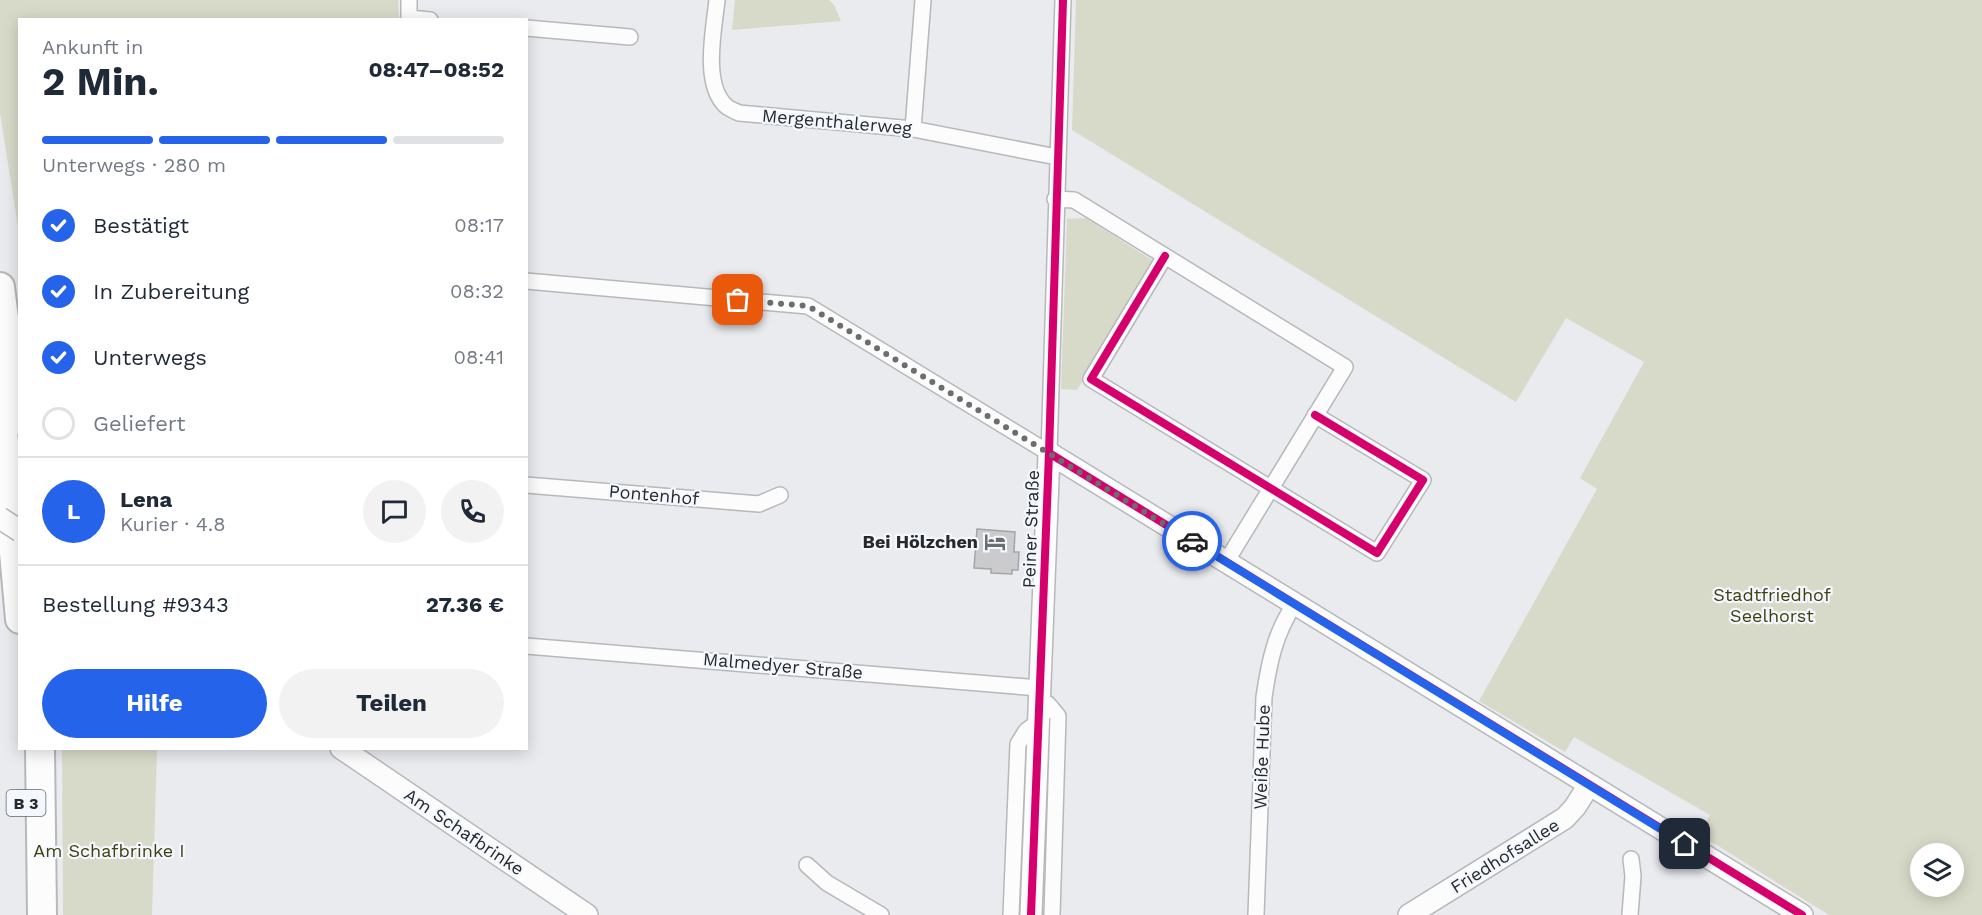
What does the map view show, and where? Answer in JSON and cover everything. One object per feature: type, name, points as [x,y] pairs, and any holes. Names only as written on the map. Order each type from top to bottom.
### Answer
[{"type":"highway","points":[[0,287],[18,427]]},
{"type":"highway","points":[[0,398],[18,597]]},
{"type":"highway","name":"B 3","points":[[24,750],[27,915]]},
{"type":"highway","name":"B 3","points":[[40,750],[42,915]]},
{"type":"street","points":[[409,0],[409,18]]},
{"type":"street","name":"Mergenthalerweg","points":[[717,0],[711,67],[715,89],[726,106],[739,113],[913,129],[1057,157]]},
{"type":"street","points":[[913,129],[923,0]]},
{"type":"street","name":"Peiner Straße","points":[[1031,915],[1049,453],[1055,199],[1063,0]]},
{"type":"street","points":[[528,28],[630,37]]},
{"type":"street","points":[[1055,199],[1074,200],[1345,367],[1226,562]]},
{"type":"street","points":[[1165,256],[1091,380],[1377,553],[1423,480],[1315,415]]},
{"type":"street","points":[[528,281],[808,306],[1802,915]]},
{"type":"street","name":"Pontenhof","points":[[528,485],[759,504],[780,495]]},
{"type":"street","points":[[0,518],[18,530]]},
{"type":"street","name":"Weiße Hube","points":[[1256,915],[1264,697],[1269,664],[1279,631],[1294,604]]},
{"type":"street","name":"Malmedyer Straße","points":[[528,646],[1039,705]]},
{"type":"street","points":[[1011,915],[1018,744],[1039,705],[1047,704],[1058,716],[1052,915]]},
{"type":"street","name":"Am Schafbrinke","points":[[344,750],[587,915]]},
{"type":"street","name":"Friedhofsallee","points":[[1409,915],[1565,818],[1575,807],[1588,785]]},
{"type":"street","points":[[1630,915],[1633,876],[1631,859]]},
{"type":"street","points":[[807,865],[827,883],[882,915]]},
{"type":"green space","points":[[0,0],[398,0],[399,18],[18,18],[18,227],[0,113]]},
{"type":"green space","points":[[735,0],[829,0],[834,5],[841,21],[732,30]]},
{"type":"green space","name":"Stadtfriedhof Seelhorst","points":[[1076,0],[1982,0],[1982,915],[1829,915],[1699,834],[1710,815],[1574,737],[1565,752],[1479,701],[1597,489],[1580,478],[1644,362],[1566,318],[1516,402],[1072,130]]},
{"type":"green space","points":[[1086,218],[1155,262],[1077,390],[1061,389],[1067,219]]},
{"type":"green space","name":"Am Schafbrinke I","points":[[62,750],[157,750],[152,915],[63,915]]},
{"type":"building","name":"Bei Hölzchen","points":[[977,529],[1015,532],[1014,552],[1019,552],[1018,570],[1012,570],[1012,574],[991,573],[991,569],[974,568]]},
{"type":"cycle path","points":[[1031,915],[1049,453],[1063,0]]},
{"type":"cycle path","points":[[1165,256],[1091,379],[1377,553],[1423,480],[1315,415]]},
{"type":"cycle path","points":[[1049,453],[1802,915]]},
{"type":"way so far","points":[[738,300],[808,306],[1024,436],[1192,541]]},
{"type":"place","name":"Bei Hölzchen","points":[[995,542]]},
{"type":"route","points":[[1192,541],[1685,844]]}]
